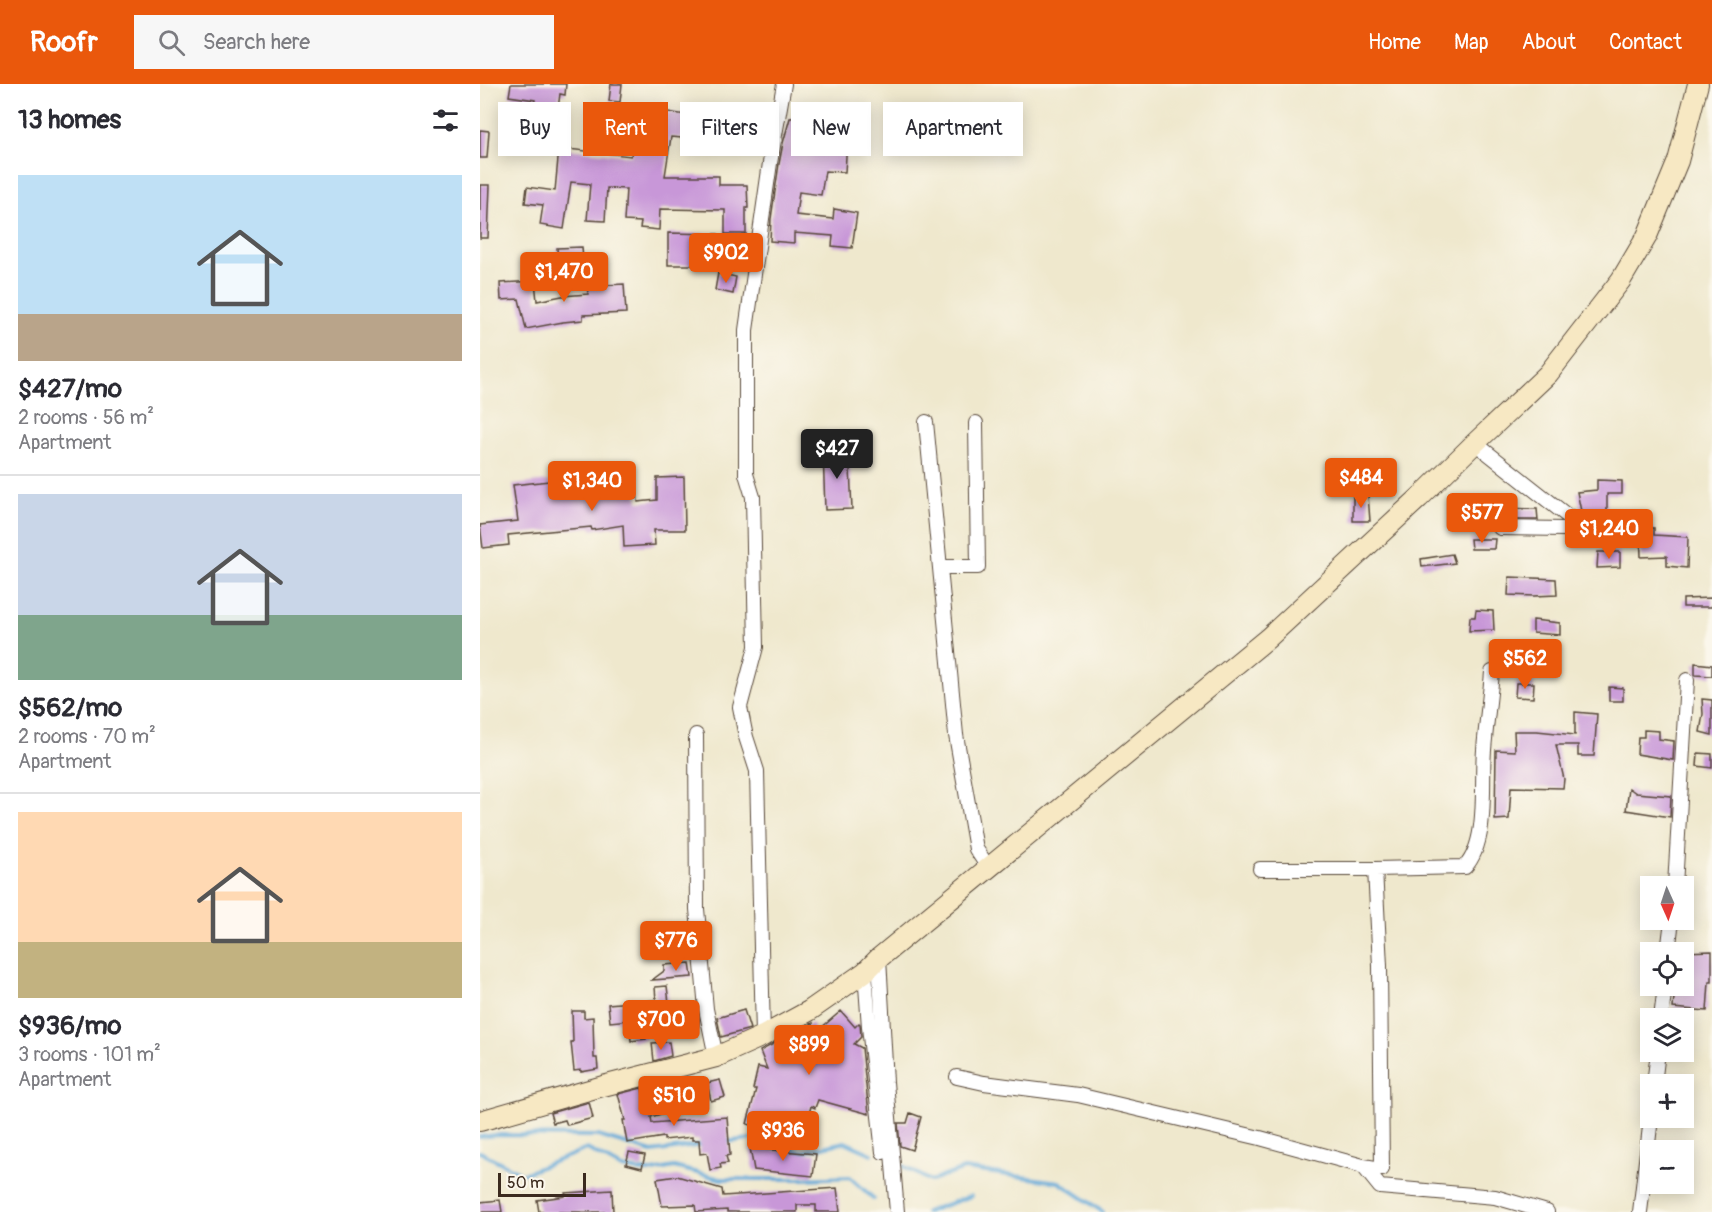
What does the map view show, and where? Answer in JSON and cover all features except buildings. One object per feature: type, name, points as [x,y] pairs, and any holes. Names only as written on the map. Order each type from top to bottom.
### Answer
[{"type":"main road","points":[[480,1120],[716,1057],[763,1036],[809,1011],[865,972],[988,867],[1268,638],[1548,374],[1622,280],[1647,237],[1678,160],[1698,84]]},
{"type":"street","points":[[763,1036],[757,771],[746,737],[740,707],[756,647],[753,497],[747,474],[746,330],[784,84]]},
{"type":"street","points":[[926,422],[956,735],[976,849],[988,867]]},
{"type":"street","points":[[940,567],[978,567],[976,423]]},
{"type":"street","points":[[1475,442],[1584,529]]},
{"type":"street","points":[[1500,528],[1628,530]]},
{"type":"street","points":[[1260,869],[1465,867],[1472,859],[1482,824],[1484,753],[1492,672]]},
{"type":"street","points":[[1676,876],[1687,680]]},
{"type":"street","points":[[696,735],[697,909],[706,1009],[716,1057]]},
{"type":"street","points":[[957,1077],[984,1083],[1078,1095],[1260,1138],[1362,1166],[1382,1169],[1380,966],[1375,869]]},
{"type":"street","points":[[879,958],[897,1212]]},
{"type":"street","points":[[865,972],[890,1212]]},
{"type":"street","points":[[1640,1212],[1649,1128]]},
{"type":"street","points":[[1362,1166],[1380,1187],[1495,1197],[1548,1212]]},
{"type":"waterway","points":[[480,1137],[496,1135],[598,1136],[652,1152],[703,1145]]},
{"type":"waterway","points":[[725,1142],[758,1138],[801,1152],[845,1142],[872,1154]]},
{"type":"waterway","points":[[480,1152],[523,1174],[587,1149],[622,1168],[648,1172],[674,1167],[721,1179],[850,1177],[874,1199]]},
{"type":"waterway","points":[[901,1165],[931,1181],[964,1169],[1059,1182],[1103,1212]]},
{"type":"waterway","points":[[926,1212],[971,1196]]}]
